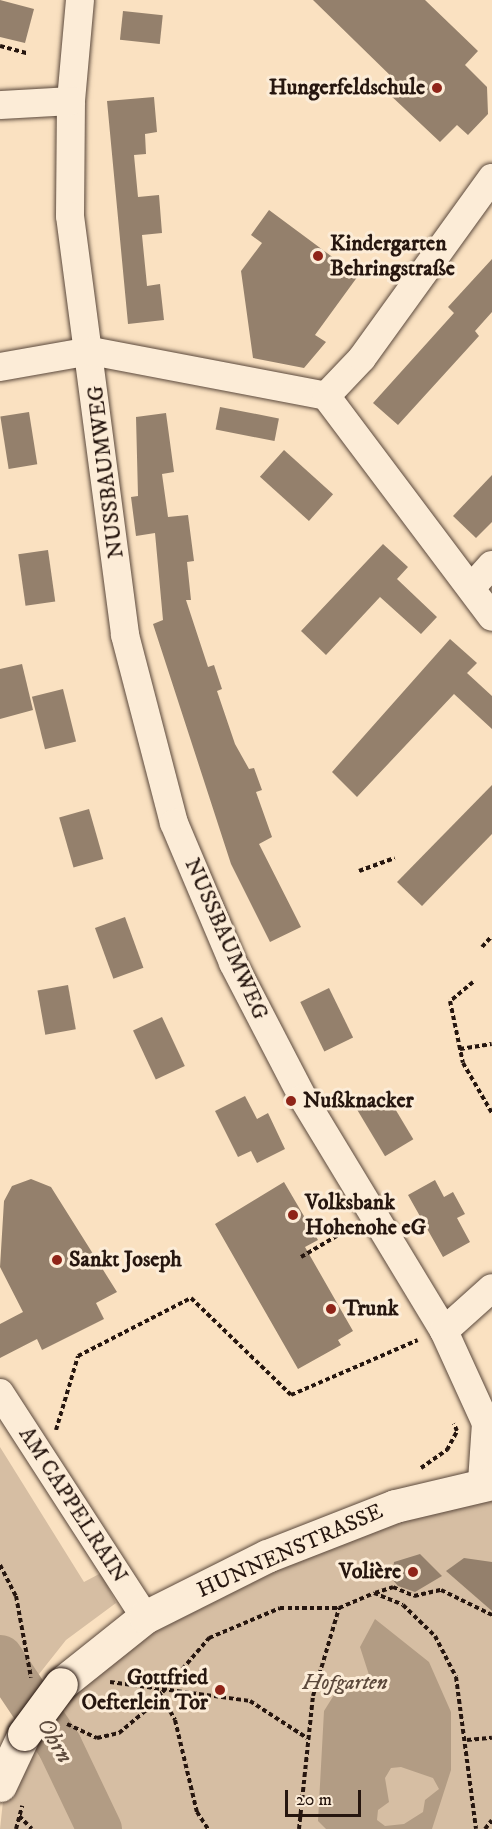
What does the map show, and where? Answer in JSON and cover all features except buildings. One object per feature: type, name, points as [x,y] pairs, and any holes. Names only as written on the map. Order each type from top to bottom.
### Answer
[{"type":"main road","name":"HUNNENSTRASSE","points":[[0,1785],[24,1734],[61,1684],[145,1617],[267,1556],[395,1506],[487,1482]]},
{"type":"street","name":"NUSSBAUMWEG","points":[[80,0],[70,101],[70,216],[91,351],[125,635],[174,823],[233,963],[303,1098],[373,1215],[435,1340],[486,1423],[487,1482]]},
{"type":"street","points":[[0,105],[70,101]]},
{"type":"street","points":[[326,396],[362,358],[492,178]]},
{"type":"street","points":[[0,367],[91,351],[326,396],[492,617]]},
{"type":"street","points":[[471,588],[492,565]]},
{"type":"street","points":[[435,1340],[492,1288]]},
{"type":"street","name":"AM CAPPELRAIN","points":[[0,1393],[145,1617]]},
{"type":"path","points":[[0,46],[27,53]]},
{"type":"path","points":[[359,871],[395,858]]},
{"type":"path","points":[[482,947],[492,936]]},
{"type":"path","points":[[473,982],[450,1001],[460,1049],[492,1113]]},
{"type":"path","points":[[460,1049],[492,1044]]},
{"type":"path","points":[[301,1257],[373,1215]]},
{"type":"path","points":[[44,1458],[69,1401],[78,1356],[191,1298],[291,1395],[423,1338],[435,1340]]},
{"type":"path","points":[[411,1473],[447,1450],[457,1431],[453,1420]]},
{"type":"path","points":[[159,1692],[209,1638],[280,1608],[339,1608],[393,1587],[414,1596],[441,1590],[492,1615]]},
{"type":"path","points":[[374,1593],[403,1605],[435,1636],[456,1677],[467,1740],[476,1829]]},
{"type":"path","points":[[299,1829],[307,1738],[326,1640],[339,1608]]},
{"type":"path","points":[[100,1682],[159,1692],[250,1701],[307,1738]]},
{"type":"path","points":[[159,1692],[175,1720],[197,1812],[208,1829]]},
{"type":"path","points":[[467,1740],[492,1738]]},
{"type":"path","points":[[16,1829],[19,1815],[32,1829]]},
{"type":"path","points":[[485,1829],[492,1820]]},
{"type":"green space","points":[[0,1447],[84,1582],[101,1573],[116,1603],[66,1640],[28,1688],[0,1643]]},
{"type":"green space","name":"Hofgarten","points":[[492,1483],[492,1829],[0,1829],[4,1792],[48,1687],[146,1603]]},
{"type":"shaded area","points":[[375,1619],[429,1662],[451,1712],[451,1770],[432,1829],[326,1829],[318,1821],[324,1711],[334,1695],[362,1690],[370,1678],[360,1647]],"holes":[[[401,1767],[433,1778],[439,1789],[425,1800],[423,1812],[404,1824],[385,1826],[377,1820],[378,1810],[389,1802],[385,1778],[391,1768]]]},
{"type":"waterway","name":"Ohrn","points":[[0,1657],[59,1745],[99,1829]]},
{"type":"place","name":"Hungerfeldschule","points":[[437,88]]},
{"type":"place","name":"Kindergarten Behringstraße","points":[[318,256]]},
{"type":"place","name":"Nußknacker","points":[[291,1101]]},
{"type":"place","name":"Volksbank Hohenohe eG","points":[[293,1215]]},
{"type":"place","name":"Sankt Joseph","points":[[57,1260]]},
{"type":"place","name":"Trunk","points":[[331,1309]]},
{"type":"place","name":"Volière","points":[[413,1572]]},
{"type":"place","name":"Gottfried Oefterlein Tor","points":[[220,1690]]}]
